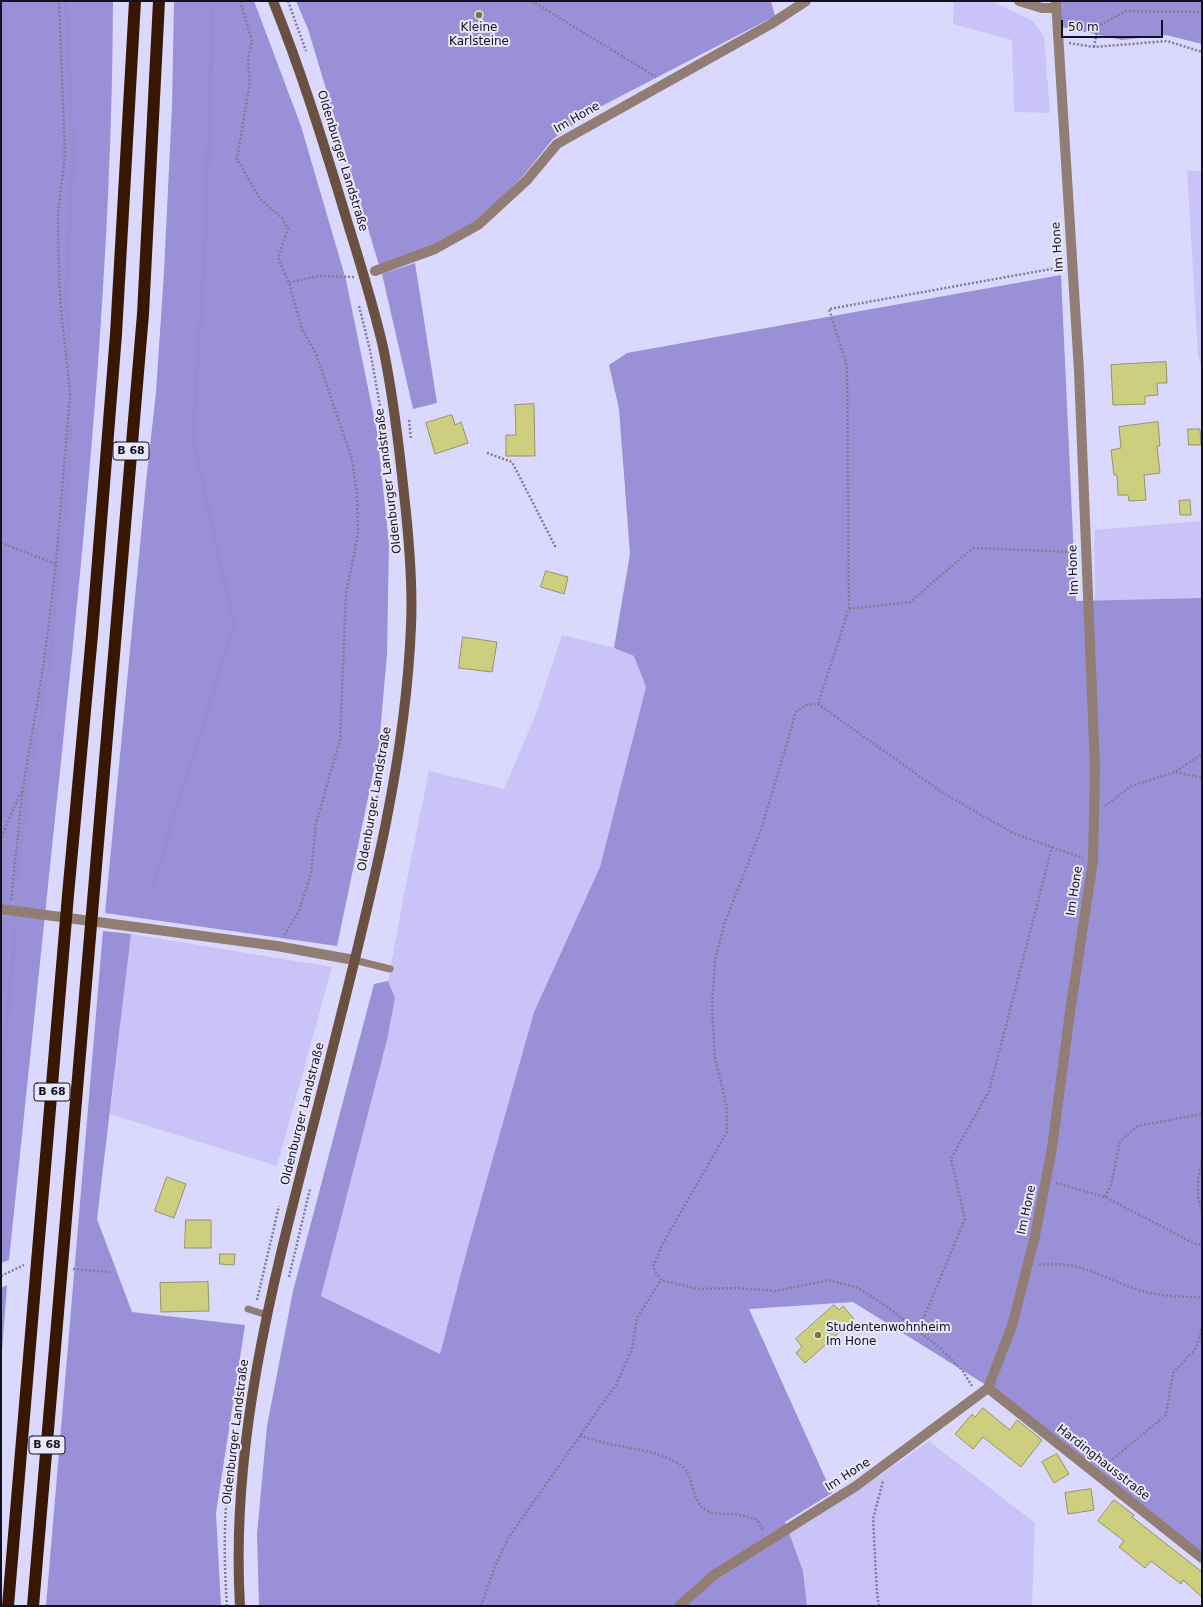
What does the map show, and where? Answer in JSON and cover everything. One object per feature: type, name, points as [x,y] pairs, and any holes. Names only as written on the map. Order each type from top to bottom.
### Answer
[{"type":"highway","name":"B 68","points":[[8,1606],[68,895],[92,635],[116,334],[135,1]]},
{"type":"highway","name":"B 68","points":[[33,1606],[143,314],[159,1]]},
{"type":"street","name":"Oldenburger Landstraße","points":[[240,1606],[239,1512],[244,1460],[258,1360],[267,1315],[379,854],[398,754],[407,682],[412,584],[398,429],[382,346],[364,275],[316,119],[273,1]]},
{"type":"street","name":"Im Hone","points":[[375,271],[435,249],[478,225],[527,180],[557,144],[771,24],[806,1]]},
{"type":"street","name":"Im Hone","points":[[679,1606],[714,1575],[886,1465],[988,1388],[1012,1326],[1027,1267],[1046,1180],[1052,1148],[1070,1012],[1093,861],[1095,769],[1072,265],[1057,41],[1056,5],[1042,8],[1019,1]]},
{"type":"street","points":[[6,910],[104,921],[277,946],[354,960]]},
{"type":"street","name":"Hardinghausstraße","points":[[988,1388],[1202,1558]]},
{"type":"lane","points":[[354,960],[390,969]]},
{"type":"lane","points":[[248,1309],[267,1315]]},
{"type":"path","points":[[6,910],[23,788],[44,662],[56,564],[70,394],[59,277],[58,215],[65,155],[60,1]]},
{"type":"path","points":[[240,1],[252,41],[248,59],[250,82],[237,159],[260,199],[282,218],[288,229],[278,258],[289,283],[302,329],[316,354],[352,459],[358,493],[358,535],[346,592],[340,740],[316,823],[311,874],[299,911],[277,946]]},
{"type":"path","points":[[532,1],[666,83]]},
{"type":"path","points":[[1094,47],[1098,26],[1126,11],[1202,12]]},
{"type":"path","points":[[1057,41],[1094,47],[1167,41],[1202,52]]},
{"type":"path","points":[[818,704],[848,609],[847,366],[829,309],[1072,265]]},
{"type":"path","points":[[350,270],[354,285]]},
{"type":"path","points":[[289,283],[317,276],[352,278],[364,275]]},
{"type":"path","points":[[357,299],[370,350],[384,431]]},
{"type":"path","points":[[487,453],[512,462],[556,548]]},
{"type":"path","points":[[1,543],[56,564]]},
{"type":"path","points":[[848,609],[910,602],[973,548],[1086,553]]},
{"type":"path","points":[[977,1395],[962,1370],[940,1348],[886,1306],[858,1288],[829,1280],[776,1291],[737,1288],[699,1289],[661,1280],[653,1267],[663,1243],[727,1132],[727,1108],[715,1058],[712,1006],[715,960],[725,922],[762,827],[796,712],[806,705],[818,704],[943,793],[1015,834],[1093,861]]},
{"type":"path","points":[[386,745],[389,721]]},
{"type":"path","points":[[1094,815],[1131,786],[1175,772],[1202,754]]},
{"type":"path","points":[[1175,772],[1202,778]]},
{"type":"path","points":[[376,806],[381,775]]},
{"type":"path","points":[[1,837],[23,788]]},
{"type":"path","points":[[918,1330],[965,1219],[952,1159],[989,1091],[1052,847]]},
{"type":"path","points":[[1105,1197],[1111,1185],[1120,1141],[1138,1126],[1202,1114]]},
{"type":"path","points":[[1202,1161],[1197,1176],[1199,1202],[1202,1211]]},
{"type":"path","points":[[1046,1180],[1105,1197],[1197,1245],[1202,1244]]},
{"type":"path","points":[[255,1312],[263,1268],[281,1200]]},
{"type":"path","points":[[1027,1267],[1054,1263],[1087,1269],[1133,1289],[1176,1297],[1202,1297]]},
{"type":"path","points":[[481,1606],[495,1566],[509,1537],[617,1383],[632,1349],[637,1318],[661,1280]]},
{"type":"path","points":[[1095,1473],[1166,1415],[1173,1373],[1196,1348],[1202,1328]]},
{"type":"path","points":[[580,1435],[600,1443],[664,1456],[681,1465],[690,1476],[695,1497],[702,1507],[709,1512],[740,1515],[756,1519],[770,1539]]},
{"type":"path","points":[[227,1606],[224,1573],[225,1512],[233,1442]]},
{"type":"path","points":[[879,1606],[873,1519],[886,1465]]},
{"type":"shaded area","points":[[1,1],[113,1],[112,94],[104,280],[82,557],[9,1260],[1,1263]]},
{"type":"shaded area","points":[[174,1],[254,1],[301,126],[346,280],[377,432],[389,544],[387,654],[379,745],[337,946],[105,913],[156,392],[164,272],[172,106]]},
{"type":"shaded area","points":[[296,1],[771,1],[775,16],[598,108],[553,139],[523,176],[476,223],[435,246],[379,265],[308,29]]},
{"type":"shaded area","points":[[954,1],[991,1],[1033,21],[1044,36],[1050,113],[1014,112],[1012,40],[953,24]]},
{"type":"shaded area","points":[[1061,1],[1202,1],[1202,44],[1166,35],[1122,40],[1062,27]]},
{"type":"shaded area","points":[[1187,171],[1202,171],[1202,370],[1198,355]]},
{"type":"shaded area","points":[[415,263],[437,403],[413,409],[382,274]]},
{"type":"shaded area","points":[[1061,275],[1076,601],[1202,598],[1202,1558],[986,1385],[853,1302],[749,1309],[832,1493],[785,1522],[803,1571],[807,1606],[259,1606],[257,1535],[267,1426],[293,1291],[374,984],[388,981],[395,998],[387,1040],[321,1296],[440,1354],[467,1250],[534,1012],[600,867],[646,687],[634,656],[614,648],[630,554],[619,409],[609,365],[627,353]]},
{"type":"shaded area","points":[[1202,521],[1202,598],[1095,601],[1094,530]]},
{"type":"shaded area","points":[[562,635],[614,648],[634,656],[646,687],[600,867],[534,1012],[467,1250],[440,1354],[321,1296],[387,1040],[395,998],[388,981],[429,771],[504,789],[536,714]]},
{"type":"shaded area","points":[[103,931],[131,934],[97,1219],[132,1312],[245,1325],[216,1513],[221,1606],[46,1606]]},
{"type":"shaded area","points":[[131,934],[332,967],[277,1166],[110,1114]]},
{"type":"shaded area","points":[[7,1285],[1,1365],[1,1288]]},
{"type":"shaded area","points":[[929,1441],[1035,1523],[1032,1606],[807,1606],[803,1571],[789,1534],[875,1479]]},
{"type":"building","points":[[1166,362],[1167,383],[1157,383],[1158,395],[1145,396],[1145,404],[1113,405],[1111,365]]},
{"type":"building","points":[[534,404],[535,456],[506,456],[506,435],[516,435],[515,405]]},
{"type":"building","points":[[452,415],[455,425],[461,422],[468,443],[435,454],[426,423]]},
{"type":"building","points":[[1158,422],[1160,446],[1157,446],[1160,473],[1144,475],[1146,500],[1129,501],[1128,495],[1118,495],[1117,475],[1114,475],[1111,450],[1121,448],[1119,427]]},
{"type":"building","points":[[1188,429],[1200,429],[1201,445],[1189,445]]},
{"type":"building","points":[[1190,500],[1191,515],[1180,515],[1179,501]]},
{"type":"building","points":[[546,571],[568,577],[564,594],[541,587]]},
{"type":"building","points":[[463,637],[497,642],[492,672],[459,668]]},
{"type":"building","points":[[167,1177],[186,1184],[174,1218],[155,1211]]},
{"type":"building","points":[[186,1220],[211,1220],[211,1248],[185,1248]]},
{"type":"building","points":[[220,1254],[235,1254],[234,1265],[220,1264]]},
{"type":"building","points":[[208,1282],[209,1311],[161,1312],[160,1283]]},
{"type":"building","name":"Studentenwohnheim Im Hone","points":[[834,1305],[839,1310],[843,1306],[854,1319],[805,1363],[796,1353],[802,1347],[796,1339]]},
{"type":"building","points":[[983,1408],[1010,1430],[1017,1420],[1042,1440],[1021,1467],[983,1437],[973,1449],[955,1434],[972,1414],[975,1417]]},
{"type":"building","points":[[1057,1454],[1069,1474],[1054,1483],[1042,1462]]},
{"type":"building","points":[[1091,1489],[1094,1510],[1068,1514],[1065,1493]]},
{"type":"building","points":[[1114,1500],[1134,1515],[1132,1517],[1202,1572],[1202,1597],[1183,1580],[1181,1584],[1151,1561],[1145,1568],[1119,1547],[1124,1541],[1098,1521]]},
{"type":"waterway","points":[[17,881],[28,784],[49,663],[69,466],[71,397],[66,298],[73,156],[66,1]]},
{"type":"waterway","points":[[151,890],[234,626],[193,439],[205,247],[213,1]]},
{"type":"waterway","points":[[1,1083],[16,926]]},
{"type":"place","name":"Kleine Karlsteine","points":[[479,15]]},
{"type":"place","name":"Studentenwohnheim Im Hone","points":[[818,1335]]}]
